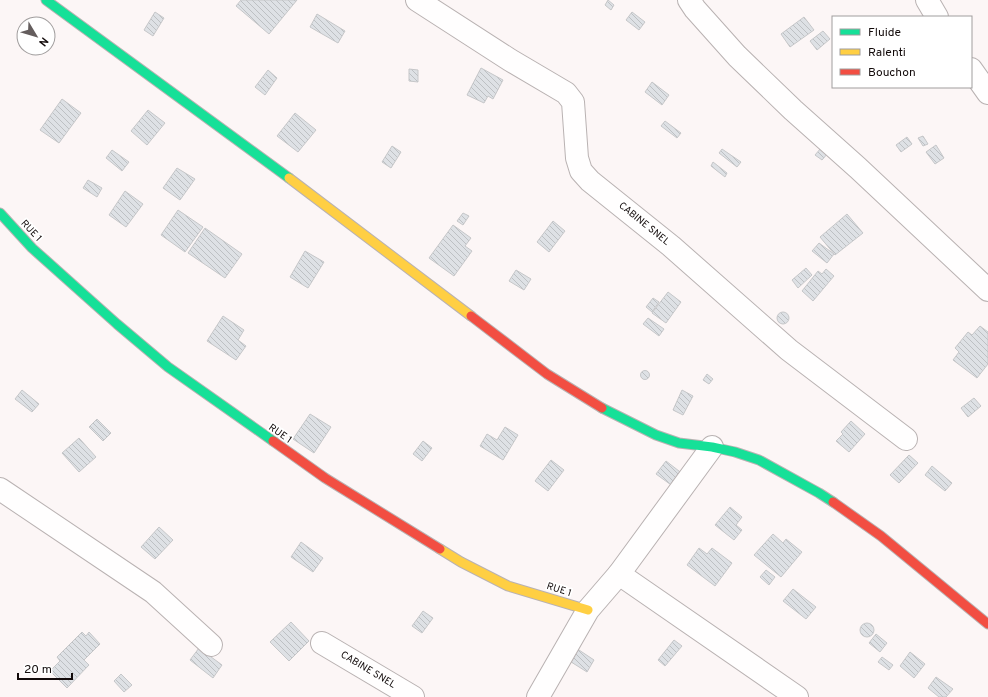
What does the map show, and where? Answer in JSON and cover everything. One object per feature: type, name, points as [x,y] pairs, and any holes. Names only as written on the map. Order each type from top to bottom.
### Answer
[{"type":"street","points":[[46,0],[261,157],[547,374],[596,406],[656,435],[679,443],[712,447],[735,452],[758,460],[782,472],[819,493],[881,536],[988,624]]},
{"type":"street","name":"CABINE SNEL","points":[[417,0],[510,60],[566,93],[573,102],[577,158],[581,171],[590,181],[671,246],[789,350],[906,439]]},
{"type":"street","points":[[690,0],[737,56],[793,110],[858,168],[988,290]]},
{"type":"street","points":[[927,0],[936,16]]},
{"type":"street","points":[[972,70],[988,93]]},
{"type":"street","name":"RUE 1","points":[[0,213],[32,248],[168,367],[325,478],[455,558],[508,586],[588,610]]},
{"type":"street","points":[[538,697],[588,610],[619,574],[712,447]]},
{"type":"street","points":[[0,489],[153,592],[210,645]]},
{"type":"street","points":[[619,574],[796,697]]},
{"type":"street","name":"CABINE SNEL","points":[[322,643],[413,697]]},
{"type":"building","points":[[241,0],[297,0],[269,34],[236,6]]},
{"type":"building","points":[[608,0],[614,5],[611,10],[605,5]]},
{"type":"building","points":[[155,12],[164,18],[153,36],[144,30]]},
{"type":"building","points":[[632,12],[645,22],[639,30],[626,20]]},
{"type":"building","points":[[317,14],[345,31],[338,43],[310,27]]},
{"type":"building","points":[[804,17],[814,30],[790,47],[781,34]]},
{"type":"building","points":[[823,31],[830,39],[817,50],[810,41]]},
{"type":"building","points":[[481,68],[503,80],[493,99],[488,96],[484,103],[467,95]]},
{"type":"building","points":[[409,69],[418,70],[418,82],[409,81]]},
{"type":"building","points":[[268,70],[277,78],[265,95],[255,87]]},
{"type":"building","points":[[652,82],[669,95],[662,105],[645,92]]},
{"type":"building","points":[[62,99],[81,113],[59,143],[40,130]]},
{"type":"building","points":[[148,110],[165,123],[147,145],[131,131]]},
{"type":"building","points":[[295,113],[316,130],[298,152],[277,136]]},
{"type":"building","points":[[665,121],[681,133],[677,138],[661,126]]},
{"type":"building","points":[[923,136],[928,144],[923,146],[918,138]]},
{"type":"building","points":[[907,137],[912,144],[901,152],[896,145]]},
{"type":"building","points":[[936,145],[944,158],[935,164],[926,152]]},
{"type":"building","points":[[392,146],[401,152],[391,168],[382,162]]},
{"type":"building","points":[[821,148],[828,153],[822,160],[815,155]]},
{"type":"building","points":[[722,149],[741,162],[737,167],[719,153]]},
{"type":"building","points":[[112,150],[129,162],[122,171],[106,158]]},
{"type":"building","points":[[713,162],[727,173],[725,177],[711,166]]},
{"type":"building","points":[[177,168],[195,179],[180,200],[163,188]]},
{"type":"building","points":[[88,180],[102,188],[97,197],[83,188]]},
{"type":"building","points":[[125,191],[143,204],[126,227],[109,215]]},
{"type":"building","points":[[178,210],[203,227],[185,252],[161,235]]},
{"type":"building","points":[[463,213],[469,216],[463,225],[457,221]]},
{"type":"building","points":[[847,214],[863,233],[835,255],[820,237]]},
{"type":"building","points":[[553,221],[565,231],[549,252],[537,242]]},
{"type":"building","points":[[453,225],[471,238],[465,246],[472,251],[454,276],[429,258]]},
{"type":"building","points":[[205,228],[242,254],[225,278],[188,253]]},
{"type":"building","points":[[819,243],[834,254],[827,263],[812,251]]},
{"type":"building","points":[[305,251],[324,262],[308,288],[290,277]]},
{"type":"building","points":[[806,268],[812,275],[798,288],[792,280]]},
{"type":"building","points":[[826,269],[834,276],[813,301],[802,291],[818,271],[822,274]]},
{"type":"building","points":[[516,270],[531,279],[524,290],[509,281]]},
{"type":"building","points":[[668,292],[681,302],[666,323],[652,313]]},
{"type":"building","points":[[653,298],[659,302],[652,312],[646,307]]},
{"type":"building","points":[[783,312],[787,314],[789,318],[787,322],[783,324],[779,322],[777,318],[779,314]]},
{"type":"building","points":[[223,316],[244,330],[238,340],[246,346],[236,360],[207,341]]},
{"type":"building","points":[[648,318],[664,329],[659,336],[643,324]]},
{"type":"building","points":[[980,326],[988,332],[988,364],[977,378],[953,360],[959,352],[955,348],[968,332],[972,335]]},
{"type":"building","points":[[643,371],[647,371],[649,375],[647,379],[643,379],[641,377],[641,373]]},
{"type":"building","points":[[707,374],[713,379],[709,384],[703,380]]},
{"type":"building","points":[[22,390],[39,404],[32,412],[15,399]]},
{"type":"building","points":[[682,390],[693,396],[683,415],[673,410]]},
{"type":"building","points":[[974,398],[981,406],[968,417],[961,408]]},
{"type":"building","points":[[310,414],[331,427],[314,453],[293,439]]},
{"type":"building","points":[[97,419],[111,433],[103,441],[89,427]]},
{"type":"building","points":[[851,421],[865,434],[849,452],[836,441],[843,434],[841,432]]},
{"type":"building","points":[[505,427],[518,435],[503,460],[480,446],[487,434],[497,440]]},
{"type":"building","points":[[79,438],[96,457],[79,472],[62,453]]},
{"type":"building","points":[[423,441],[432,448],[422,461],[413,454]]},
{"type":"building","points":[[909,455],[918,463],[899,483],[890,475]]},
{"type":"building","points":[[551,460],[564,470],[548,491],[535,481]]},
{"type":"building","points":[[666,461],[688,478],[678,490],[656,474]]},
{"type":"building","points":[[932,466],[952,483],[945,491],[925,475]]},
{"type":"building","points":[[730,507],[742,517],[736,525],[742,530],[734,540],[715,525]]},
{"type":"building","points":[[159,527],[173,540],[155,559],[141,547]]},
{"type":"building","points":[[773,534],[783,543],[786,539],[802,552],[781,577],[754,555]]},
{"type":"building","points":[[301,542],[323,558],[313,572],[291,557]]},
{"type":"building","points":[[699,548],[707,554],[712,548],[732,563],[715,586],[687,565]]},
{"type":"building","points":[[766,570],[775,577],[769,585],[760,577]]},
{"type":"building","points":[[793,589],[816,607],[806,619],[783,601]]},
{"type":"building","points":[[423,611],[433,618],[422,633],[412,626]]},
{"type":"building","points":[[291,622],[309,641],[289,661],[270,642]]},
{"type":"building","points":[[867,623],[872,625],[874,630],[872,635],[867,637],[862,635],[860,630],[862,625]]},
{"type":"building","points":[[82,632],[86,636],[89,632],[100,644],[84,660],[89,665],[67,688],[50,671],[60,661],[57,657]]},
{"type":"building","points":[[876,634],[887,643],[880,652],[869,643]]},
{"type":"building","points":[[674,640],[682,646],[665,666],[658,660]]},
{"type":"building","points":[[199,648],[222,665],[213,678],[190,660]]},
{"type":"building","points":[[576,648],[594,660],[587,672],[568,660]]},
{"type":"building","points":[[910,652],[925,664],[914,678],[900,666]]},
{"type":"building","points":[[882,657],[893,665],[889,670],[878,662]]},
{"type":"building","points":[[121,674],[132,685],[124,692],[114,681]]},
{"type":"building","points":[[936,677],[953,689],[946,697],[939,697],[928,688]]},
{"type":"traffic: fast","points":[[46,0],[289,178]]},
{"type":"traffic: fast","points":[[0,213],[32,248],[117,324],[168,367],[273,441]]},
{"type":"traffic: fast","points":[[602,408],[656,435],[679,443],[712,447],[735,452],[759,460],[833,502]]},
{"type":"traffic: slow","points":[[289,178],[471,316]]},
{"type":"traffic: slow","points":[[440,549],[461,562],[508,586],[588,610]]},
{"type":"traffic: jam","points":[[471,316],[547,374],[602,408]]},
{"type":"traffic: jam","points":[[273,441],[325,478],[440,549]]},
{"type":"traffic: jam","points":[[833,502],[881,536],[988,624]]}]
